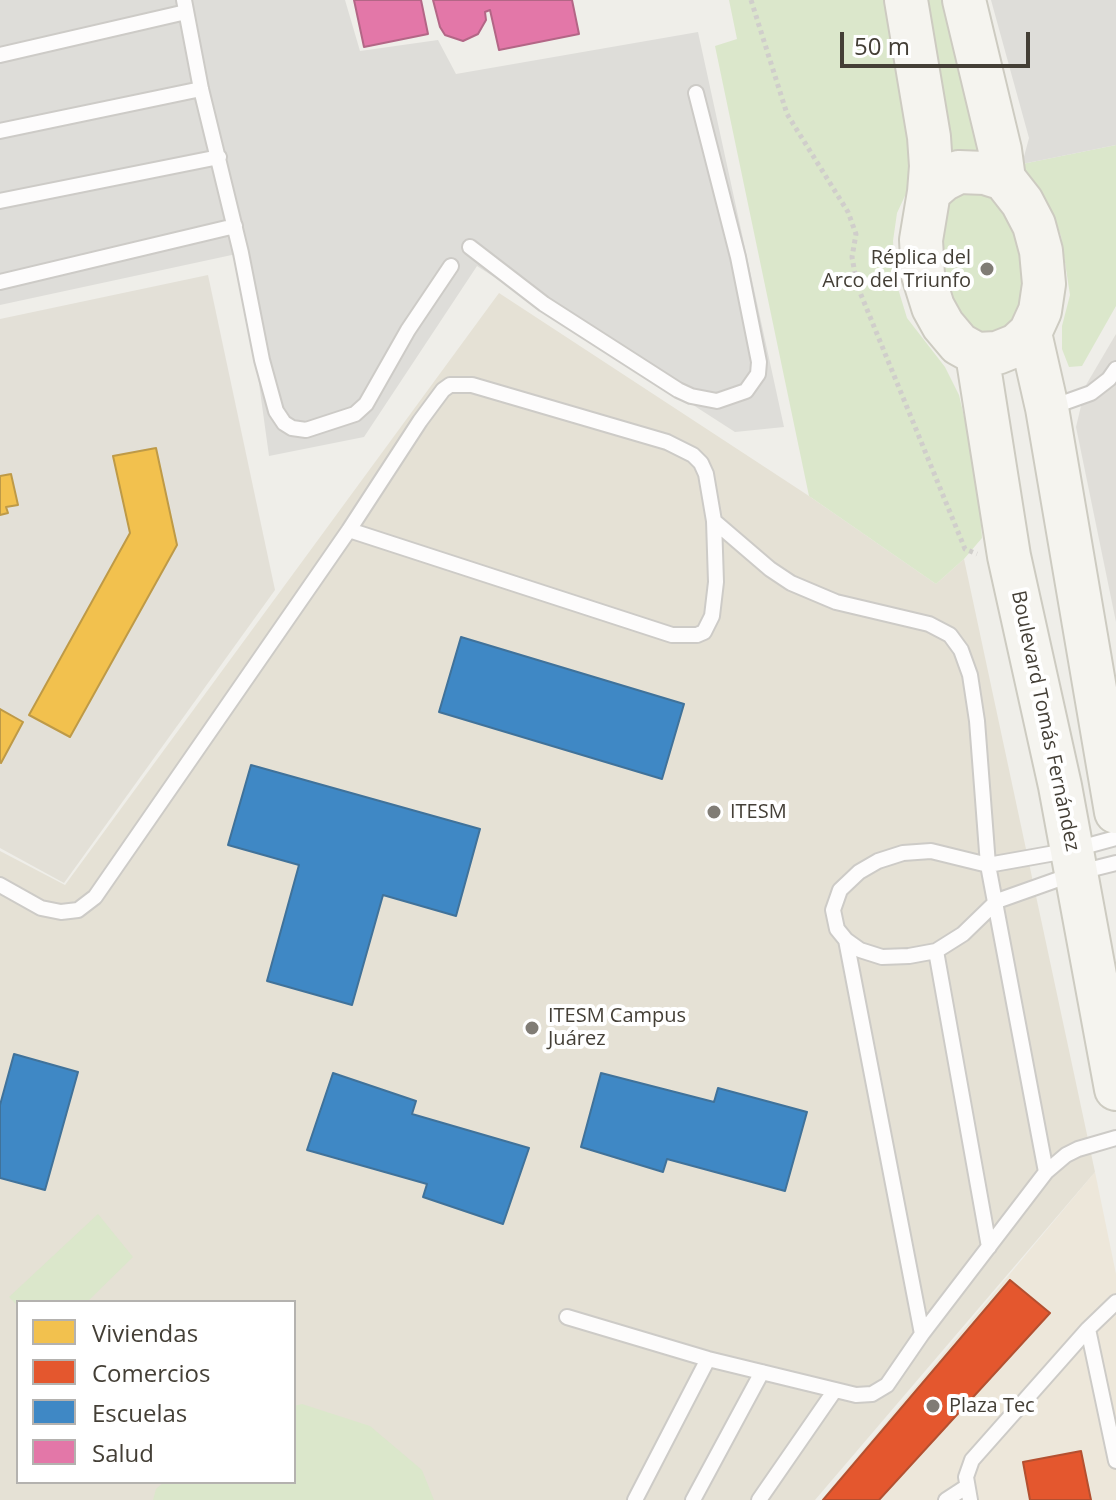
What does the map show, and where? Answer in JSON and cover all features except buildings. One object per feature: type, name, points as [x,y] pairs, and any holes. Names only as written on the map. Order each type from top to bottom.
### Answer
[{"type":"main road","points":[[906,0],[931,166],[921,240],[923,275],[933,307],[959,344],[977,354],[997,353],[1017,345],[1030,333],[1040,311],[1044,284],[1041,251],[1034,225],[1022,202],[1004,179],[1000,150],[964,0]]},
{"type":"main road","points":[[929,192],[959,172],[985,173],[1004,179]]},
{"type":"main road","points":[[1030,333],[1047,408],[1116,812]]},
{"type":"main road","name":"Boulevard Tomás Fernández","points":[[977,354],[1009,556],[1074,862],[1115,1077]]},
{"type":"lane","points":[[0,55],[185,6],[262,360],[276,411],[292,428],[306,430],[355,414],[366,404],[408,330],[451,266]]},
{"type":"lane","points":[[0,131],[201,89]]},
{"type":"lane","points":[[470,247],[544,304],[678,390],[717,401],[746,391],[758,374],[759,362],[738,257],[696,93]]},
{"type":"lane","points":[[0,201],[219,157]]},
{"type":"lane","points":[[0,282],[235,226]]},
{"type":"lane","points":[[1047,408],[1091,393],[1116,369]]},
{"type":"lane","points":[[0,885],[41,908],[61,912],[78,910],[95,897],[349,530],[420,421],[450,385],[472,385],[682,448],[701,463],[706,474],[714,521],[716,582],[712,616],[704,632],[686,637],[650,629],[349,530]]},
{"type":"lane","points":[[714,521],[770,569],[811,594],[929,624],[950,635],[961,650],[970,675],[977,721],[988,865],[1046,1172]]},
{"type":"lane","points":[[1116,838],[1074,862],[997,901],[963,934],[936,951],[882,957],[860,950],[837,929],[833,910],[840,890],[859,872],[878,861],[903,853],[931,851],[988,865],[1074,862],[1116,863]]},
{"type":"lane","points":[[846,940],[922,1334]]},
{"type":"lane","points":[[936,951],[989,1247]]},
{"type":"lane","points":[[567,1317],[708,1359],[856,1395],[872,1394],[887,1385],[922,1334],[1046,1172],[1078,1149],[1116,1138]]},
{"type":"lane","points":[[946,1500],[968,1493],[966,1477],[972,1460],[1088,1329],[1116,1302]]},
{"type":"lane","points":[[1088,1329],[1116,1461]]},
{"type":"lane","points":[[635,1500],[708,1359]]},
{"type":"lane","points":[[693,1500],[762,1372]]},
{"type":"lane","points":[[759,1500],[835,1390]]},
{"type":"path","points":[[751,0],[787,114],[848,212],[856,234],[852,257],[857,285],[965,549],[983,557],[1009,556]]},
{"type":"shaded area","points":[[0,0],[345,0],[360,51],[438,40],[456,74],[698,32],[784,427],[735,432],[477,266],[364,437],[269,456],[241,253],[0,305]]},
{"type":"shaded area","points":[[991,0],[1116,0],[1116,145],[1022,164],[1029,138]]},
{"type":"shaded area","points":[[208,275],[275,590],[64,883],[0,848],[0,319]]},
{"type":"shaded area","name":"ITESM Campus Juárez","points":[[499,293],[809,496],[936,584],[964,559],[1095,1172],[815,1500],[0,1500],[0,851],[65,885]]},
{"type":"shaded area","points":[[1116,334],[1116,622],[1076,427],[1086,385]]},
{"type":"shaded area","points":[[1095,1172],[1116,1274],[1116,1500],[821,1500]]},
{"type":"green space","points":[[729,0],[885,0],[912,156],[910,185],[897,213],[893,241],[896,282],[907,318],[945,367],[959,395],[977,472],[982,538],[936,584],[809,496],[715,46],[737,39]]},
{"type":"green space","points":[[921,0],[945,0],[979,157],[953,156]]},
{"type":"green space","points":[[1116,145],[1116,306],[1082,366],[1069,367],[1062,349],[1062,326],[1070,295],[1061,236],[1051,210],[1033,194],[1022,164]]},
{"type":"green space","points":[[960,190],[988,192],[1010,215],[1032,293],[1014,325],[999,331],[983,332],[968,328],[958,320],[934,252],[949,197]]},
{"type":"green space","points":[[98,1214],[133,1257],[89,1300],[16,1300],[16,1304],[9,1297]]},
{"type":"green space","points":[[302,1404],[370,1426],[422,1470],[434,1500],[153,1500],[156,1489],[162,1484],[296,1484],[296,1406]]},
{"type":"place","name":"Réplica del Arco del Triunfo","points":[[987,269]]},
{"type":"place","name":"ITESM","points":[[714,812]]},
{"type":"place","name":"ITESM Campus Juárez","points":[[532,1028]]},
{"type":"place","name":"Plaza Tec","points":[[933,1406]]}]
